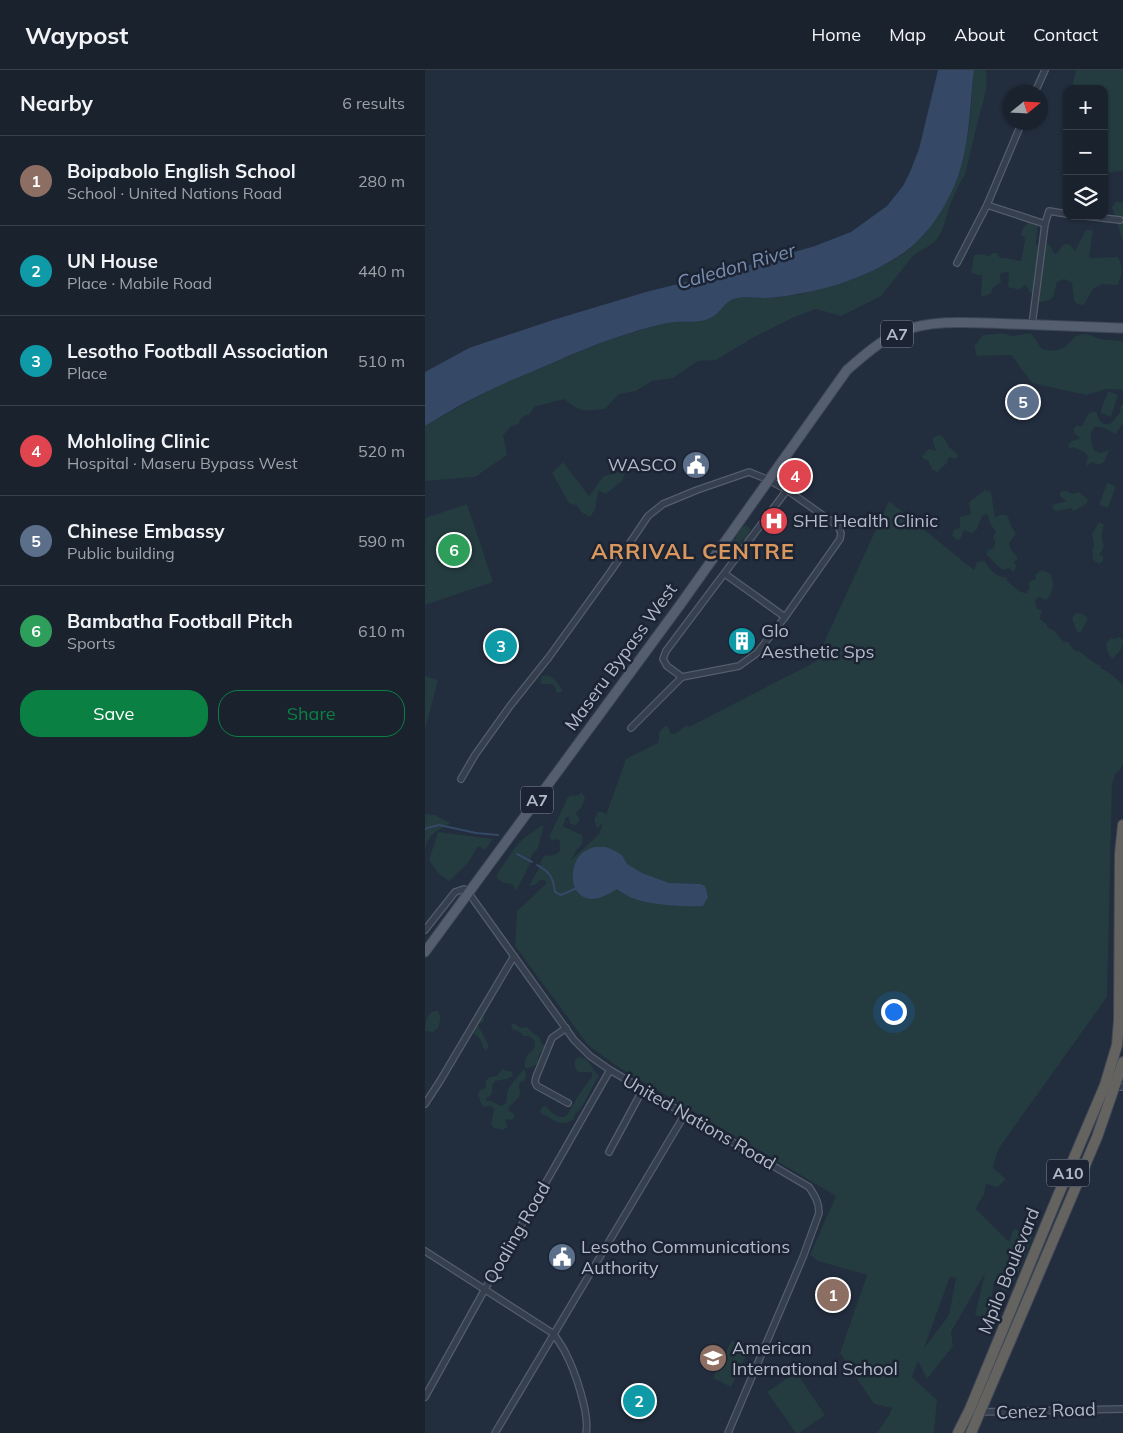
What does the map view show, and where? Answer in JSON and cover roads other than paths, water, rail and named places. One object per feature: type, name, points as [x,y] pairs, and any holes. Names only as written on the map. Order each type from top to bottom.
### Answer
[{"type":"highway","name":"Mpilo Boulevard","points":[[958,1433],[970,1410],[1057,1198],[1114,1087],[1119,1020],[1120,854],[1123,825]]},
{"type":"highway","name":"Mpilo Boulevard","points":[[971,1433],[1097,1137],[1123,1062]]},
{"type":"main road","name":"Maseru Bypass West","points":[[425,952],[674,613],[847,370],[881,343],[899,333],[924,325],[988,323],[1123,328]]},
{"type":"street","points":[[1038,85],[1045,70]]},
{"type":"street","points":[[957,264],[987,205],[1020,130]]},
{"type":"street","points":[[987,205],[1045,224]]},
{"type":"street","points":[[1032,325],[1045,224],[1049,211],[1063,213]]},
{"type":"street","points":[[1108,219],[1120,220]]},
{"type":"street","points":[[461,780],[475,755],[510,706],[549,657],[648,516],[663,504],[749,472],[787,490],[838,526],[841,534],[840,539],[757,653],[739,666],[682,677],[631,728]]},
{"type":"street","points":[[682,677],[667,666],[663,659],[666,652],[787,490]]},
{"type":"street","points":[[725,574],[785,617]]},
{"type":"street","points":[[425,930],[455,892],[464,889],[468,892]]},
{"type":"street","name":"United Nations Road","points":[[468,892],[565,1028],[590,1056],[610,1070],[809,1187],[816,1197],[819,1213],[803,1257],[728,1433]]},
{"type":"street","points":[[425,1104],[514,956]]},
{"type":"street","points":[[565,1028],[552,1038],[535,1082],[537,1086],[568,1103]]},
{"type":"street","name":"Qoaling Road","points":[[425,1398],[485,1288],[610,1070]]},
{"type":"street","points":[[609,1152],[643,1089]]},
{"type":"street","points":[[495,1433],[685,1114]]},
{"type":"street","points":[[425,1251],[554,1334],[576,1376],[585,1414],[586,1433]]},
{"type":"street","name":"Cenez Road","points":[[970,1410],[980,1413],[1123,1409]]},
{"type":"water","points":[[938,70],[974,70],[966,143],[961,167],[953,190],[940,213],[924,234],[896,258],[862,275],[813,291],[782,297],[745,297],[734,299],[727,303],[715,316],[705,320],[663,324],[608,341],[493,389],[461,404],[425,426],[425,372],[469,348],[646,292],[718,274],[815,246],[851,232],[887,206],[903,186],[919,149]]},
{"type":"water","points":[[594,847],[606,847],[615,851],[622,855],[627,864],[642,873],[669,883],[700,884],[705,886],[708,897],[703,906],[696,906],[650,903],[630,897],[617,889],[598,898],[584,897],[575,888],[573,881],[574,867],[580,855]]},
{"type":"waterway","points":[[425,829],[439,825],[476,833],[498,835]]},
{"type":"waterway","points":[[517,854],[532,862]]},
{"type":"waterway","points":[[537,865],[550,876],[555,892],[561,895],[577,888]]},
{"type":"place","name":"Chinese Embassy","points":[[1023,402]]},
{"type":"place","name":"WASCO","points":[[696,465]]},
{"type":"place","name":"Mohloling Clinic","points":[[795,476]]},
{"type":"place","name":"SHE Health Clinic","points":[[774,521]]},
{"type":"place","name":"Bambatha Football Pitch","points":[[454,550]]},
{"type":"place","name":"Glo Aesthetic Sps","points":[[742,641]]},
{"type":"place","name":"Lesotho Football Association","points":[[501,646]]},
{"type":"place","name":"Lesotho Communications Authority","points":[[562,1257]]},
{"type":"place","name":"Boipabolo English School","points":[[833,1295]]},
{"type":"place","name":"American International School","points":[[713,1358]]},
{"type":"place","name":"UN House","points":[[639,1401]]},
{"type":"district","name":"ARRIVAL CENTRE","points":[[693,551]]},
{"type":"water label","name":"Caledon River","points":[[736,266]]}]
